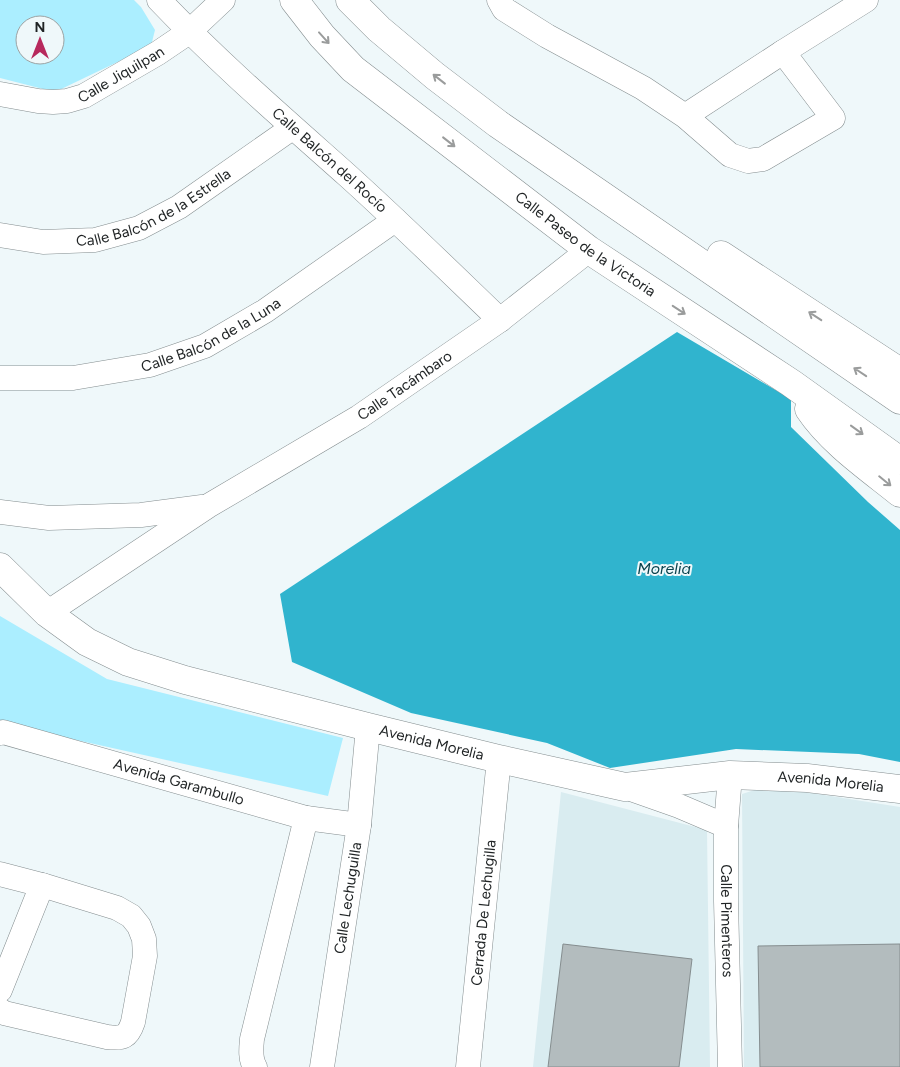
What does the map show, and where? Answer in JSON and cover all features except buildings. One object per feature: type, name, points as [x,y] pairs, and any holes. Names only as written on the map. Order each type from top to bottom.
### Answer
[{"type":"main road","name":"Calle Paseo de la Victoria","points":[[294,0],[322,36],[353,69],[589,250],[791,383],[900,461]]},
{"type":"main road","points":[[350,0],[379,29],[498,124],[900,400]]},
{"type":"main road","points":[[498,124],[583,170],[662,217],[900,372]]},
{"type":"main road","points":[[791,383],[814,417],[831,435],[900,493]]},
{"type":"main road","name":"Avenida Morelia","points":[[0,567],[48,613],[88,642],[128,662],[186,680],[368,727],[625,787],[730,775],[807,778],[900,789]]},
{"type":"street","name":"Calle Balcón del Rocío","points":[[159,0],[189,32],[292,128],[348,176],[500,320]]},
{"type":"street","name":"Calle Jiquilpan","points":[[0,94],[54,102],[67,101],[84,96],[158,53],[189,32],[224,0]]},
{"type":"street","points":[[499,0],[504,8],[547,36],[643,88],[685,116],[730,154],[748,161],[763,159],[832,118],[783,52]]},
{"type":"street","points":[[685,116],[866,0]]},
{"type":"street","name":"Calle Balcón de la Estrella","points":[[0,235],[43,242],[95,240],[139,228],[179,207],[292,128]]},
{"type":"street","name":"Calle Balcón de la Luna","points":[[0,378],[73,378],[150,365],[205,346],[265,311],[395,220]]},
{"type":"street","name":"Calle Tacámbaro","points":[[48,613],[208,506],[359,417],[500,320],[589,250]]},
{"type":"street","name":"Calle Tacámbaro","points":[[0,512],[49,518],[141,515],[208,506]]},
{"type":"street","name":"Calle Lechuguilla","points":[[322,1067],[359,825],[368,727]]},
{"type":"street","name":"Avenida Garambullo","points":[[0,733],[3,732],[306,818],[359,825]]},
{"type":"street","name":"Cerrada De Lechugilla","points":[[468,1067],[499,759]]},
{"type":"street","name":"Calle Pimenteros","points":[[730,775],[726,826],[730,1067]]},
{"type":"street","points":[[625,787],[680,806],[726,826]]},
{"type":"street","points":[[255,1067],[251,1054],[252,1039],[306,818]]},
{"type":"street","points":[[0,874],[117,908],[131,916],[139,926],[144,939],[145,956],[133,1022],[130,1031],[125,1036],[118,1038],[107,1037],[4,1013],[0,1010]]},
{"type":"street","points":[[0,990],[42,885]]},
{"type":"shaded area","points":[[0,0],[134,0],[141,7],[155,30],[151,46],[55,92],[0,78]]},
{"type":"shaded area","points":[[0,616],[107,679],[343,738],[328,796],[0,723]]},
{"type":"shaded area","points":[[767,786],[900,807],[900,1067],[744,1067],[742,794]]},
{"type":"shaded area","points":[[561,792],[707,830],[710,1067],[533,1067]]},
{"type":"water","name":"Morelia","points":[[677,332],[791,399],[791,427],[868,502],[900,530],[900,762],[859,754],[736,749],[610,768],[547,743],[411,713],[292,662],[280,594]]}]
